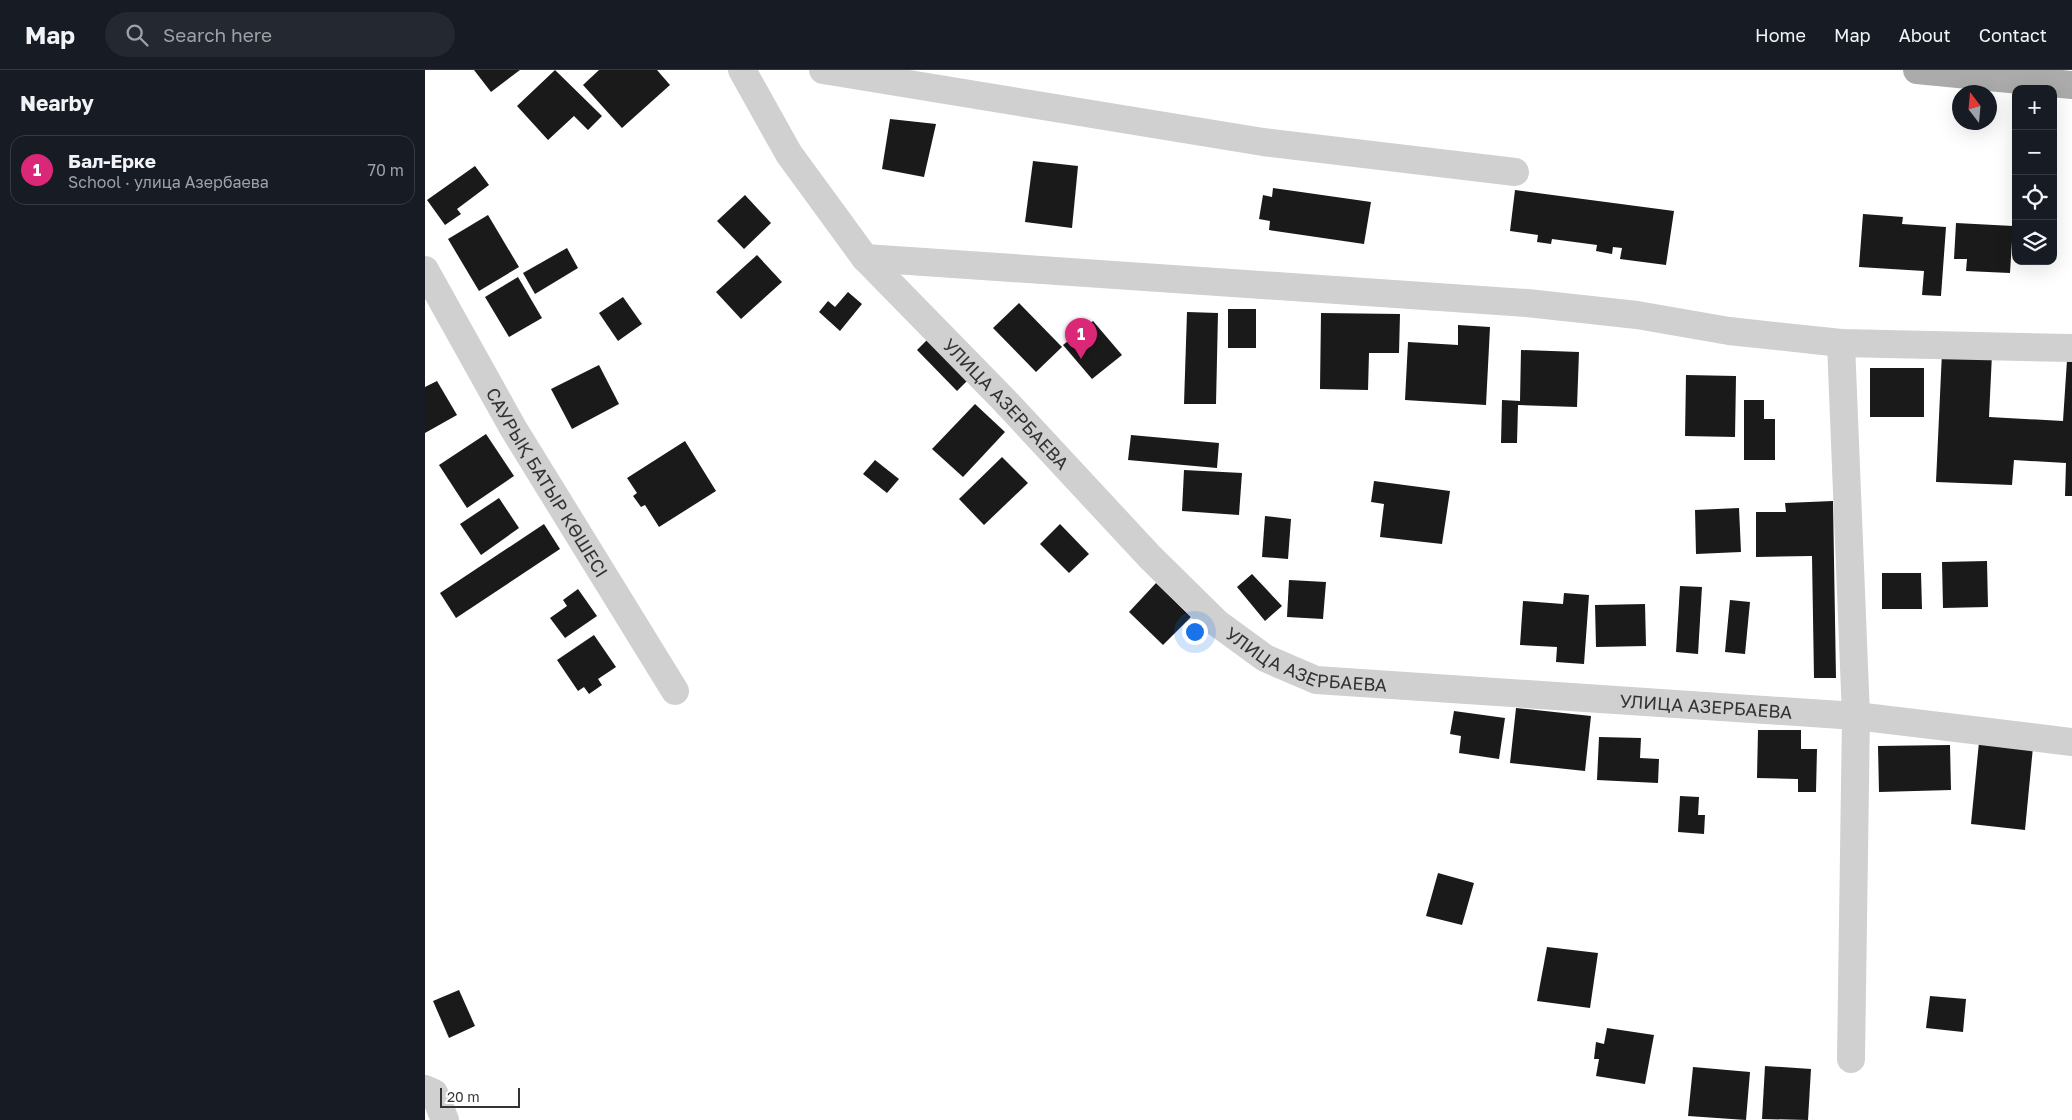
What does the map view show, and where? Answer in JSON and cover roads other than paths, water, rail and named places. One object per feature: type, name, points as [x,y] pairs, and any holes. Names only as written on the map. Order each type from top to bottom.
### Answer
[{"type":"main road","points":[[1917,70],[2072,85]]},
{"type":"street","name":"УЛИЦА АЗЕРБАЕВА","points":[[742,70],[789,154],[865,258],[1004,400],[1157,563],[1217,623],[1265,658],[1316,680],[1856,716],[2072,742]]},
{"type":"street","points":[[823,70],[1263,142],[1515,172]]},
{"type":"street","points":[[865,258],[1527,303],[1637,315],[1729,331],[1841,343],[2072,348]]},
{"type":"street","name":"САУРЫҚ БАТЫР КӨШЕСІ","points":[[425,270],[513,428],[675,692]]},
{"type":"street","points":[[1841,343],[1856,716],[1851,1059]]},
{"type":"street","points":[[429,1091],[445,1120]]},
{"type":"place","name":"Бал-Ерке","points":[[1081,359]]}]
